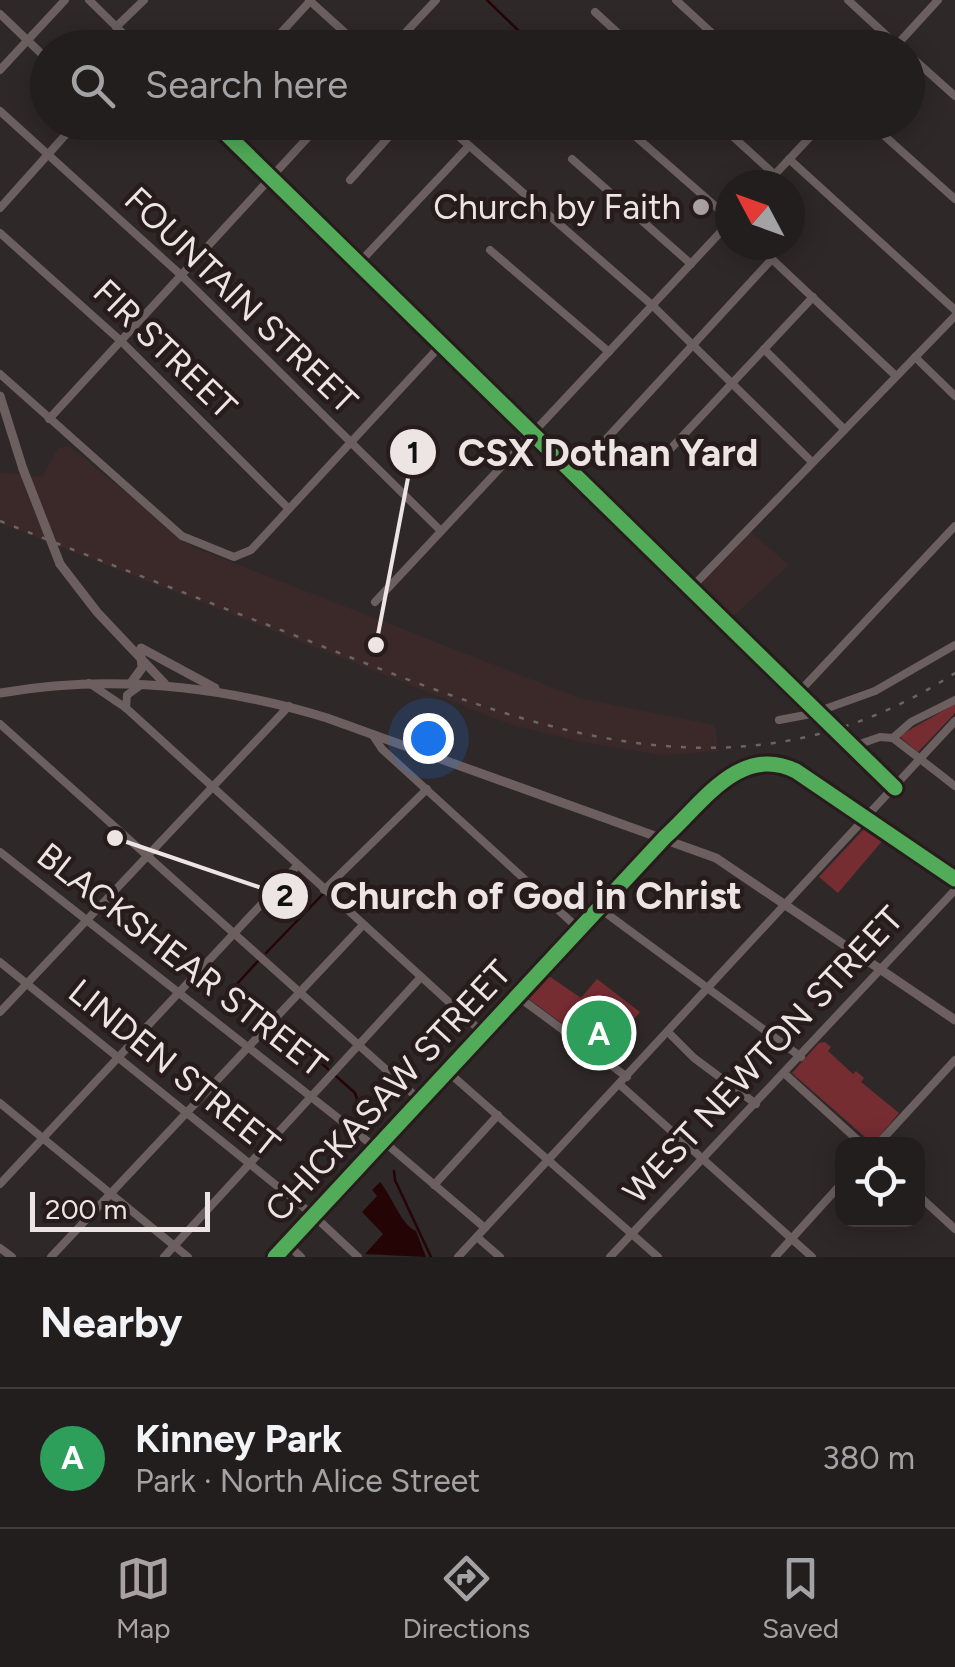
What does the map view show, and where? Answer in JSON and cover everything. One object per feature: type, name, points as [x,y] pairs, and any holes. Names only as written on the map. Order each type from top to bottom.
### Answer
[{"type":"main road","points":[[0,396],[23,470],[60,564],[140,654],[156,683]]},
{"type":"main road","points":[[122,636],[225,693]]},
{"type":"main road","points":[[132,683],[142,668],[140,654]]},
{"type":"main road","points":[[152,656],[160,668],[156,683]]},
{"type":"main road","points":[[0,693],[89,683],[156,683],[289,706],[372,734],[665,837],[729,865],[955,1020]]},
{"type":"street","points":[[37,30],[65,0]]},
{"type":"street","points":[[89,0],[119,30]]},
{"type":"street","points":[[116,27],[144,0]]},
{"type":"street","points":[[283,30],[310,0],[342,30]]},
{"type":"street","points":[[408,30],[436,0]]},
{"type":"street","points":[[848,0],[880,30]]},
{"type":"street","points":[[911,30],[938,0]]},
{"type":"street","points":[[678,1],[709,30]]},
{"type":"street","points":[[595,12],[614,30]]},
{"type":"street","points":[[0,14],[30,44]]},
{"type":"street","points":[[0,70],[30,38]]},
{"type":"street","points":[[925,69],[955,96]]},
{"type":"street","name":"FOUNTAIN STREET","points":[[0,111],[30,138]]},
{"type":"street","name":"FOUNTAIN STREET","points":[[32,140],[182,276],[441,531]]},
{"type":"street","points":[[0,208],[61,140]]},
{"type":"street","points":[[232,140],[895,788]]},
{"type":"street","points":[[49,419],[306,140]]},
{"type":"street","points":[[350,180],[386,140]]},
{"type":"street","points":[[461,140],[652,305],[812,462]]},
{"type":"street","points":[[639,140],[715,208]]},
{"type":"street","points":[[736,140],[769,170]]},
{"type":"street","points":[[779,170],[805,140]]},
{"type":"street","points":[[889,140],[955,200]]},
{"type":"street","points":[[358,263],[468,147]]},
{"type":"street","points":[[572,159],[691,264]]},
{"type":"street","points":[[692,586],[955,313],[789,160]]},
{"type":"street","name":"FIR STREET","points":[[0,233],[122,342],[289,509]]},
{"type":"street","points":[[375,602],[715,238]]},
{"type":"street","points":[[490,250],[609,352]]},
{"type":"street","points":[[575,473],[770,260]]},
{"type":"street","points":[[774,260],[896,376]]},
{"type":"street","points":[[660,460],[812,297]]},
{"type":"street","points":[[0,374],[188,541],[227,556],[246,554],[442,344]]},
{"type":"street","points":[[764,349],[844,429]]},
{"type":"street","points":[[915,357],[955,396]]},
{"type":"street","points":[[800,691],[955,526]]},
{"type":"street","points":[[779,720],[819,710],[894,682],[955,645]]},
{"type":"street","points":[[89,683],[126,708],[483,1033]]},
{"type":"street","points":[[126,708],[128,695],[156,683]]},
{"type":"street","points":[[851,747],[893,738],[911,722],[955,700]]},
{"type":"street","points":[[0,1012],[289,706]]},
{"type":"street","points":[[458,1257],[955,721]]},
{"type":"street","points":[[0,724],[420,1100]]},
{"type":"street","points":[[372,734],[382,749],[579,929]]},
{"type":"street","points":[[893,738],[955,786]]},
{"type":"street","name":"CHICKASAW STREET","points":[[274,1257],[719,782],[762,763],[778,762],[867,818]]},
{"type":"street","points":[[324,890],[427,790]]},
{"type":"street","points":[[867,818],[955,880]]},
{"type":"street","name":"BLACKSHEAR STREET","points":[[0,852],[484,1228]]},
{"type":"street","points":[[0,1184],[296,866]]},
{"type":"street","name":"WEST NEWTON STREET","points":[[610,1257],[955,890]]},
{"type":"street","points":[[599,908],[801,1057]]},
{"type":"street","points":[[51,1257],[363,925]]},
{"type":"street","name":"LINDEN STREET","points":[[0,962],[313,1215],[358,1257]]},
{"type":"street","points":[[164,1257],[421,977]]},
{"type":"street","points":[[517,996],[623,1080],[703,1160],[812,1257]]},
{"type":"street","points":[[668,1032],[756,1104]]},
{"type":"street","points":[[884,1137],[955,1060]]},
{"type":"street","points":[[447,1071],[658,1257]]},
{"type":"street","points":[[785,1074],[854,1137]]},
{"type":"street","points":[[0,1103],[188,1257]]},
{"type":"street","points":[[0,1121],[9,1110]]},
{"type":"street","points":[[434,1186],[498,1115]]},
{"type":"street","points":[[775,1257],[835,1192]]},
{"type":"street","points":[[925,1201],[955,1229]]},
{"type":"street","points":[[477,1237],[500,1257]]},
{"type":"street","points":[[287,1244],[301,1257]]},
{"type":"street","points":[[0,1248],[12,1257]]},
{"type":"shaded area","points":[[69,446],[193,547],[579,698],[715,725],[718,751],[662,755],[512,725],[0,523],[0,472],[42,477],[58,448]]},
{"type":"shaded area","points":[[747,529],[789,565],[728,621],[692,587]]},
{"type":"shaded area","points":[[955,704],[955,713],[918,752],[899,736]]},
{"type":"shaded area","points":[[865,828],[883,840],[838,893],[819,877]]},
{"type":"shaded area","points":[[543,972],[581,998],[597,979],[640,1012],[604,1054],[522,994]]},
{"type":"shaded area","points":[[819,1043],[831,1047],[828,1051],[853,1074],[856,1071],[864,1078],[861,1082],[899,1113],[879,1137],[865,1137],[792,1073]]},
{"type":"shaded area","points":[[380,1182],[406,1223],[416,1231],[426,1257],[365,1254],[383,1234],[362,1212],[377,1196],[372,1190]]},
{"type":"waterway","points":[[487,0],[518,30]]},
{"type":"waterway","points":[[266,953],[323,894]]},
{"type":"waterway","points":[[258,961],[237,984],[269,1019]]},
{"type":"waterway","points":[[276,1025],[328,1069]]},
{"type":"waterway","points":[[336,1076],[355,1093],[359,1105]]},
{"type":"waterway","points":[[394,1171],[431,1257]]},
{"type":"railway","points":[[0,521],[467,701],[548,725],[629,742],[710,748],[791,740],[873,716],[955,673]]},
{"type":"cycle path","points":[[232,140],[895,788]]},
{"type":"cycle path","points":[[275,1257],[665,837],[708,794],[740,771],[776,764],[796,771],[955,879]]},
{"type":"place","name":"Church by Faith","points":[[701,207]]},
{"type":"place","name":"CSX Dothan Yard","points":[[376,645]]},
{"type":"place","name":"Church of God in Christ","points":[[115,838]]},
{"type":"place","name":"Kinney Park","points":[[599,1033]]}]
